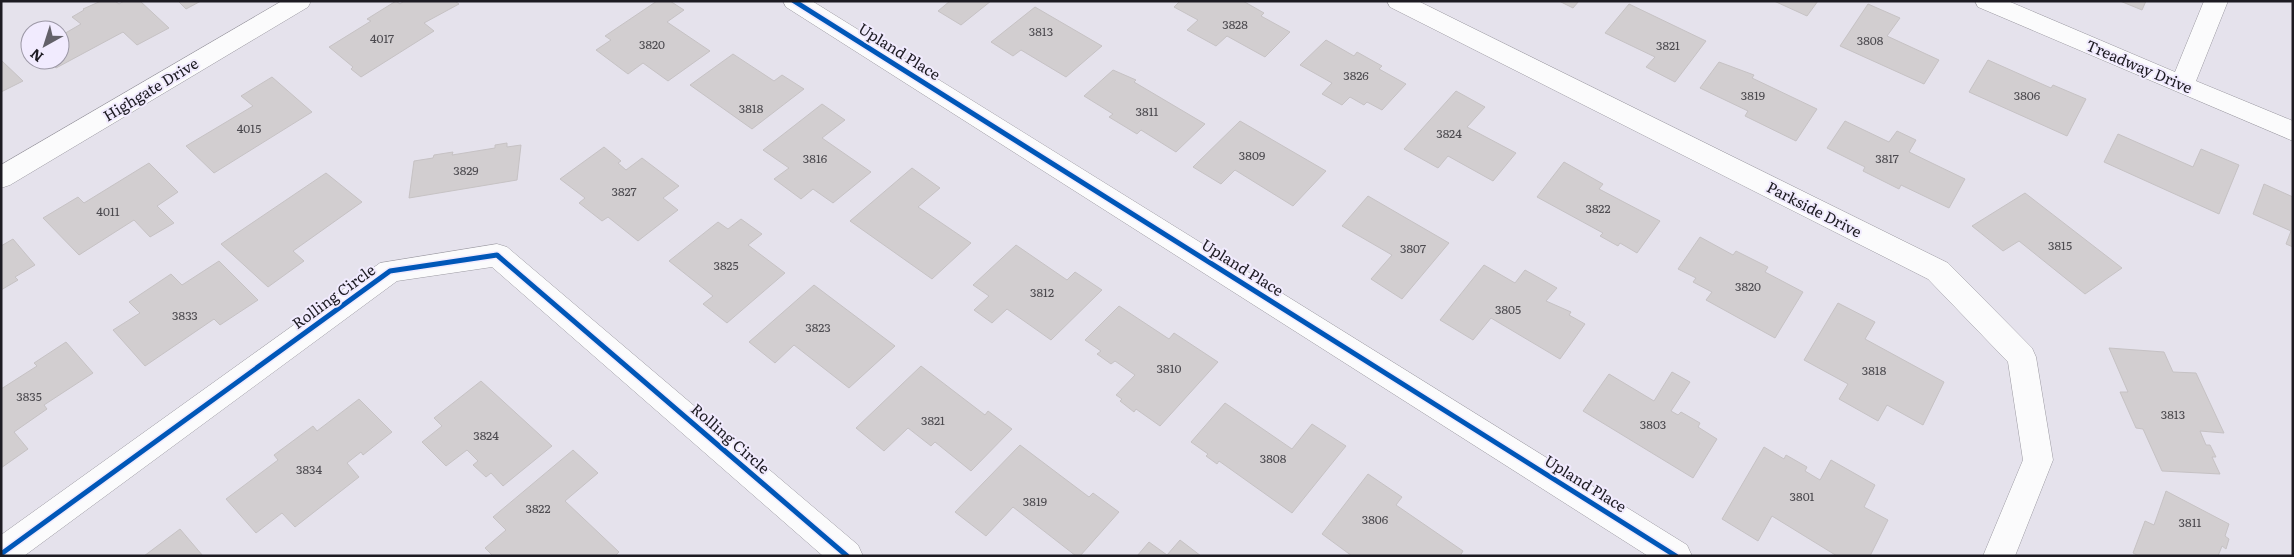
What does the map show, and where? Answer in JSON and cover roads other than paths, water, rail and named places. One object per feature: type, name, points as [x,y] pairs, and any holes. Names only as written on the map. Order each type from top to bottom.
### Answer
[{"type":"street","name":"Highgate Drive","points":[[1,178],[300,1]]},
{"type":"street","name":"Upland Place","points":[[794,1],[1676,556]]},
{"type":"street","name":"Parkside Drive","points":[[1398,1],[1938,272],[2022,357],[2038,460],[1999,556]]},
{"type":"street","name":"Treadway Drive","points":[[1986,1],[2293,132]]},
{"type":"street","points":[[2182,85],[2216,1]]},
{"type":"street","name":"Rolling Circle","points":[[1,554],[390,271],[497,255],[847,556]]}]
